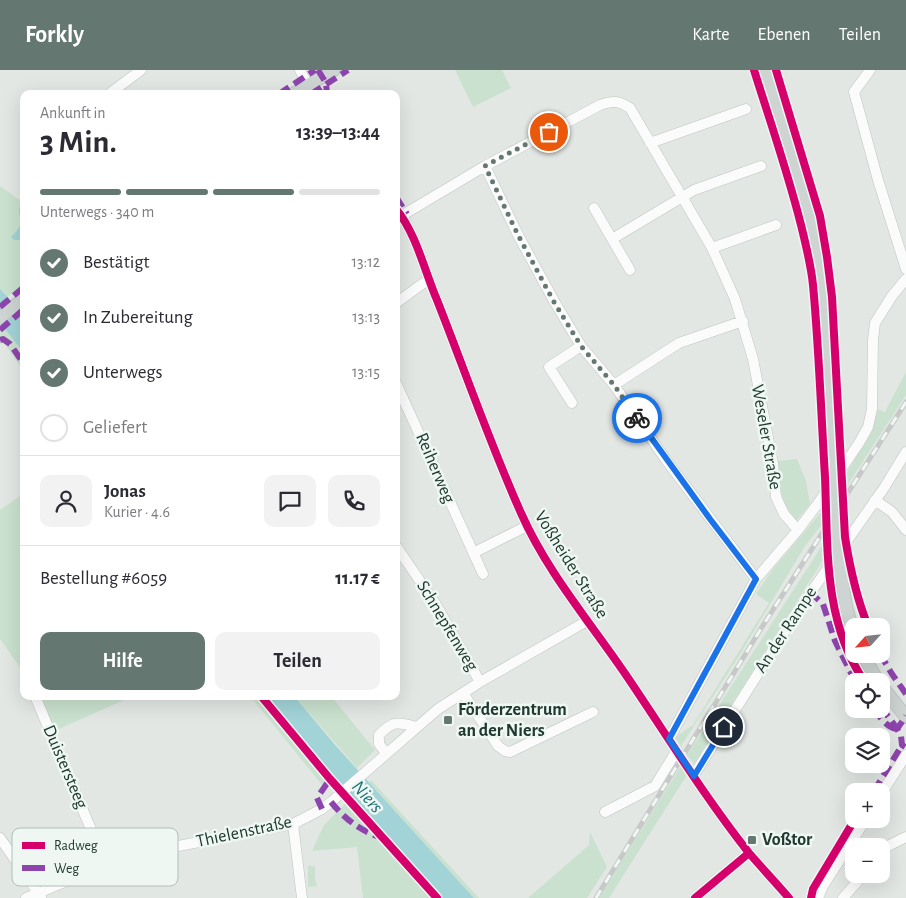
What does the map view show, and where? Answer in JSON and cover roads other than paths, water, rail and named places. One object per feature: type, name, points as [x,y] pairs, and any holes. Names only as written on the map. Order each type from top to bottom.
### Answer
[{"type":"main road","points":[[310,90],[334,70]]},
{"type":"main road","points":[[766,70],[811,222],[818,259],[823,298],[832,417],[836,522],[841,574],[849,618]]},
{"type":"main road","points":[[0,318],[20,301]]},
{"type":"main road","points":[[890,697],[906,717]]},
{"type":"street","points":[[114,90],[141,70]]},
{"type":"street","points":[[300,70],[310,90]]},
{"type":"street","points":[[870,70],[854,92],[878,180],[906,269]]},
{"type":"street","name":"Weseler Straße","points":[[485,166],[609,101],[620,102],[630,108],[712,248],[735,299],[753,359],[773,464],[776,497],[784,514],[798,530]]},
{"type":"street","points":[[650,143],[746,109]]},
{"type":"street","points":[[400,211],[485,166],[518,235],[554,302],[581,346],[614,385],[672,467],[756,579]]},
{"type":"street","points":[[612,239],[694,190],[761,166]]},
{"type":"street","points":[[594,208],[630,270]]},
{"type":"street","name":"Voßheider Straße","points":[[400,214],[428,279],[503,473],[545,557],[694,776],[750,853],[789,898]]},
{"type":"street","points":[[712,248],[776,226]]},
{"type":"street","points":[[400,300],[428,279]]},
{"type":"street","points":[[669,739],[756,579],[820,502],[868,427],[872,409],[872,349],[876,323],[892,296],[906,279]]},
{"type":"street","points":[[614,385],[679,343],[743,321]]},
{"type":"street","points":[[572,403],[549,367],[581,346]]},
{"type":"street","name":"Reiherweg","points":[[400,391],[420,431],[483,574]]},
{"type":"street","name":"An der Rampe","points":[[694,776],[800,607],[884,488],[906,452]]},
{"type":"street","points":[[875,500],[892,512],[906,530]]},
{"type":"street","points":[[473,553],[528,526]]},
{"type":"street","name":"Schnepfenweg","points":[[400,552],[435,603],[480,682]]},
{"type":"street","name":"Thielenstraße","points":[[178,846],[293,824],[322,809],[438,709],[463,692],[587,621]]},
{"type":"street","points":[[463,692],[498,746],[510,752],[593,712]]},
{"type":"street","name":"Duistersteeg","points":[[37,700],[90,828]]},
{"type":"street","points":[[382,756],[379,735],[387,726],[400,723],[417,727]]},
{"type":"street","points":[[605,812],[655,786],[677,750]]},
{"type":"street","points":[[888,783],[906,755]]},
{"type":"street","points":[[293,824],[302,898]]},
{"type":"street","points":[[818,898],[823,886],[860,828]]},
{"type":"street","points":[[890,846],[906,837]]},
{"type":"street","points":[[0,838],[4,851],[12,861]]},
{"type":"street","points":[[694,898],[750,853]]},
{"type":"street","points":[[843,898],[856,883]]},
{"type":"street","name":"Thielenstraße","points":[[26,898],[40,895],[60,886]]},
{"type":"water","points":[[20,226],[20,239],[14,240],[11,237]]},
{"type":"water","points":[[0,289],[20,311],[20,348],[0,323]]},
{"type":"water","name":"Niers","points":[[270,700],[297,700],[336,746],[474,898],[442,898],[334,779]]},
{"type":"railway","points":[[596,898],[762,627],[906,402]]},
{"type":"place","name":"Förderzentrum an der Niers","points":[[448,720]]},
{"type":"place","name":"Voßtor","points":[[752,840]]}]
